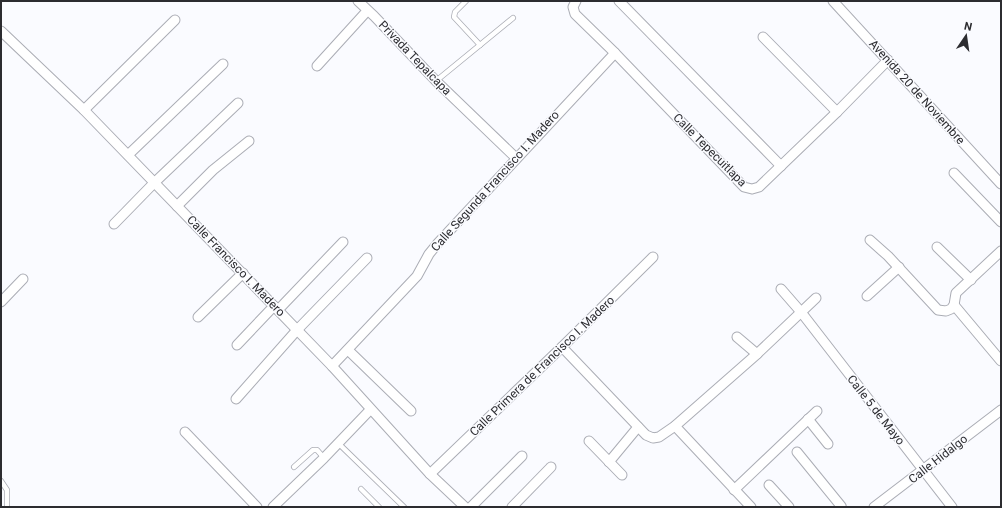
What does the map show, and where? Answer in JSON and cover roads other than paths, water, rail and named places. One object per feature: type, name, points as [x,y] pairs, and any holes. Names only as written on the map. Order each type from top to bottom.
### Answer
[{"type":"street","name":"Privada Tepalcapa","points":[[358,1],[436,81],[516,158]]},
{"type":"street","points":[[619,1],[781,166]]},
{"type":"street","name":"Avenida 20 de Noviembre","points":[[833,1],[999,177]]},
{"type":"street","name":"Calle Tepecuitlapa","points":[[574,4],[575,14],[615,53],[744,187],[752,189],[759,187],[837,112],[888,60]]},
{"type":"street","points":[[317,66],[367,10]]},
{"type":"street","points":[[84,110],[175,20]]},
{"type":"street","name":"Calle Francisco I. Madero","points":[[1,31],[84,110],[128,155],[332,366],[370,410],[430,474],[465,507]]},
{"type":"street","points":[[763,38],[837,112]]},
{"type":"street","name":"Calle Segunda Francisco I. Madero","points":[[332,366],[417,276],[429,254],[438,242],[615,53]]},
{"type":"street","points":[[128,155],[222,64]]},
{"type":"street","points":[[114,224],[154,183],[238,103]]},
{"type":"street","points":[[177,206],[213,170],[249,141]]},
{"type":"street","points":[[954,173],[1001,222]]},
{"type":"street","points":[[870,240],[899,267],[938,310],[946,311],[951,309],[954,305],[956,293],[1001,252]]},
{"type":"street","points":[[237,345],[343,242]]},
{"type":"street","points":[[938,247],[972,280]]},
{"type":"street","name":"Calle Primera de Francisco I. Madero","points":[[430,474],[653,257]]},
{"type":"street","points":[[236,399],[297,330],[367,258]]},
{"type":"street","points":[[866,296],[899,267]]},
{"type":"street","points":[[198,317],[243,273]]},
{"type":"street","points":[[1,302],[23,279]]},
{"type":"street","name":"Calle 5 de Mayo","points":[[781,289],[801,312],[952,507]]},
{"type":"street","points":[[562,347],[646,435],[653,438],[660,437],[675,426],[757,354],[816,298]]},
{"type":"street","points":[[954,305],[1001,361]]},
{"type":"street","points":[[737,337],[757,354]]},
{"type":"street","points":[[348,350],[411,411]]},
{"type":"street","points":[[273,507],[324,458],[370,410]]},
{"type":"street","name":"Calle Hidalgo","points":[[874,507],[1001,410]]},
{"type":"street","points":[[734,490],[817,411]]},
{"type":"street","points":[[808,419],[828,444]]},
{"type":"street","points":[[675,426],[751,507]]},
{"type":"street","points":[[609,462],[638,427]]},
{"type":"street","points":[[185,432],[256,507]]},
{"type":"street","points":[[589,441],[622,475]]},
{"type":"street","points":[[797,452],[841,507]]},
{"type":"street","points":[[471,507],[522,456]]},
{"type":"street","points":[[512,507],[551,467]]},
{"type":"street","points":[[768,485],[789,507]]},
{"type":"lane","points":[[466,1],[455,12],[454,17],[480,44]]},
{"type":"lane","points":[[436,81],[512,18]]},
{"type":"lane","points":[[338,443],[404,507]]},
{"type":"lane","points":[[294,467],[313,450],[317,450],[324,458]]},
{"type":"lane","points":[[1,482],[7,490],[7,505]]},
{"type":"lane","points":[[361,489],[379,507]]}]
